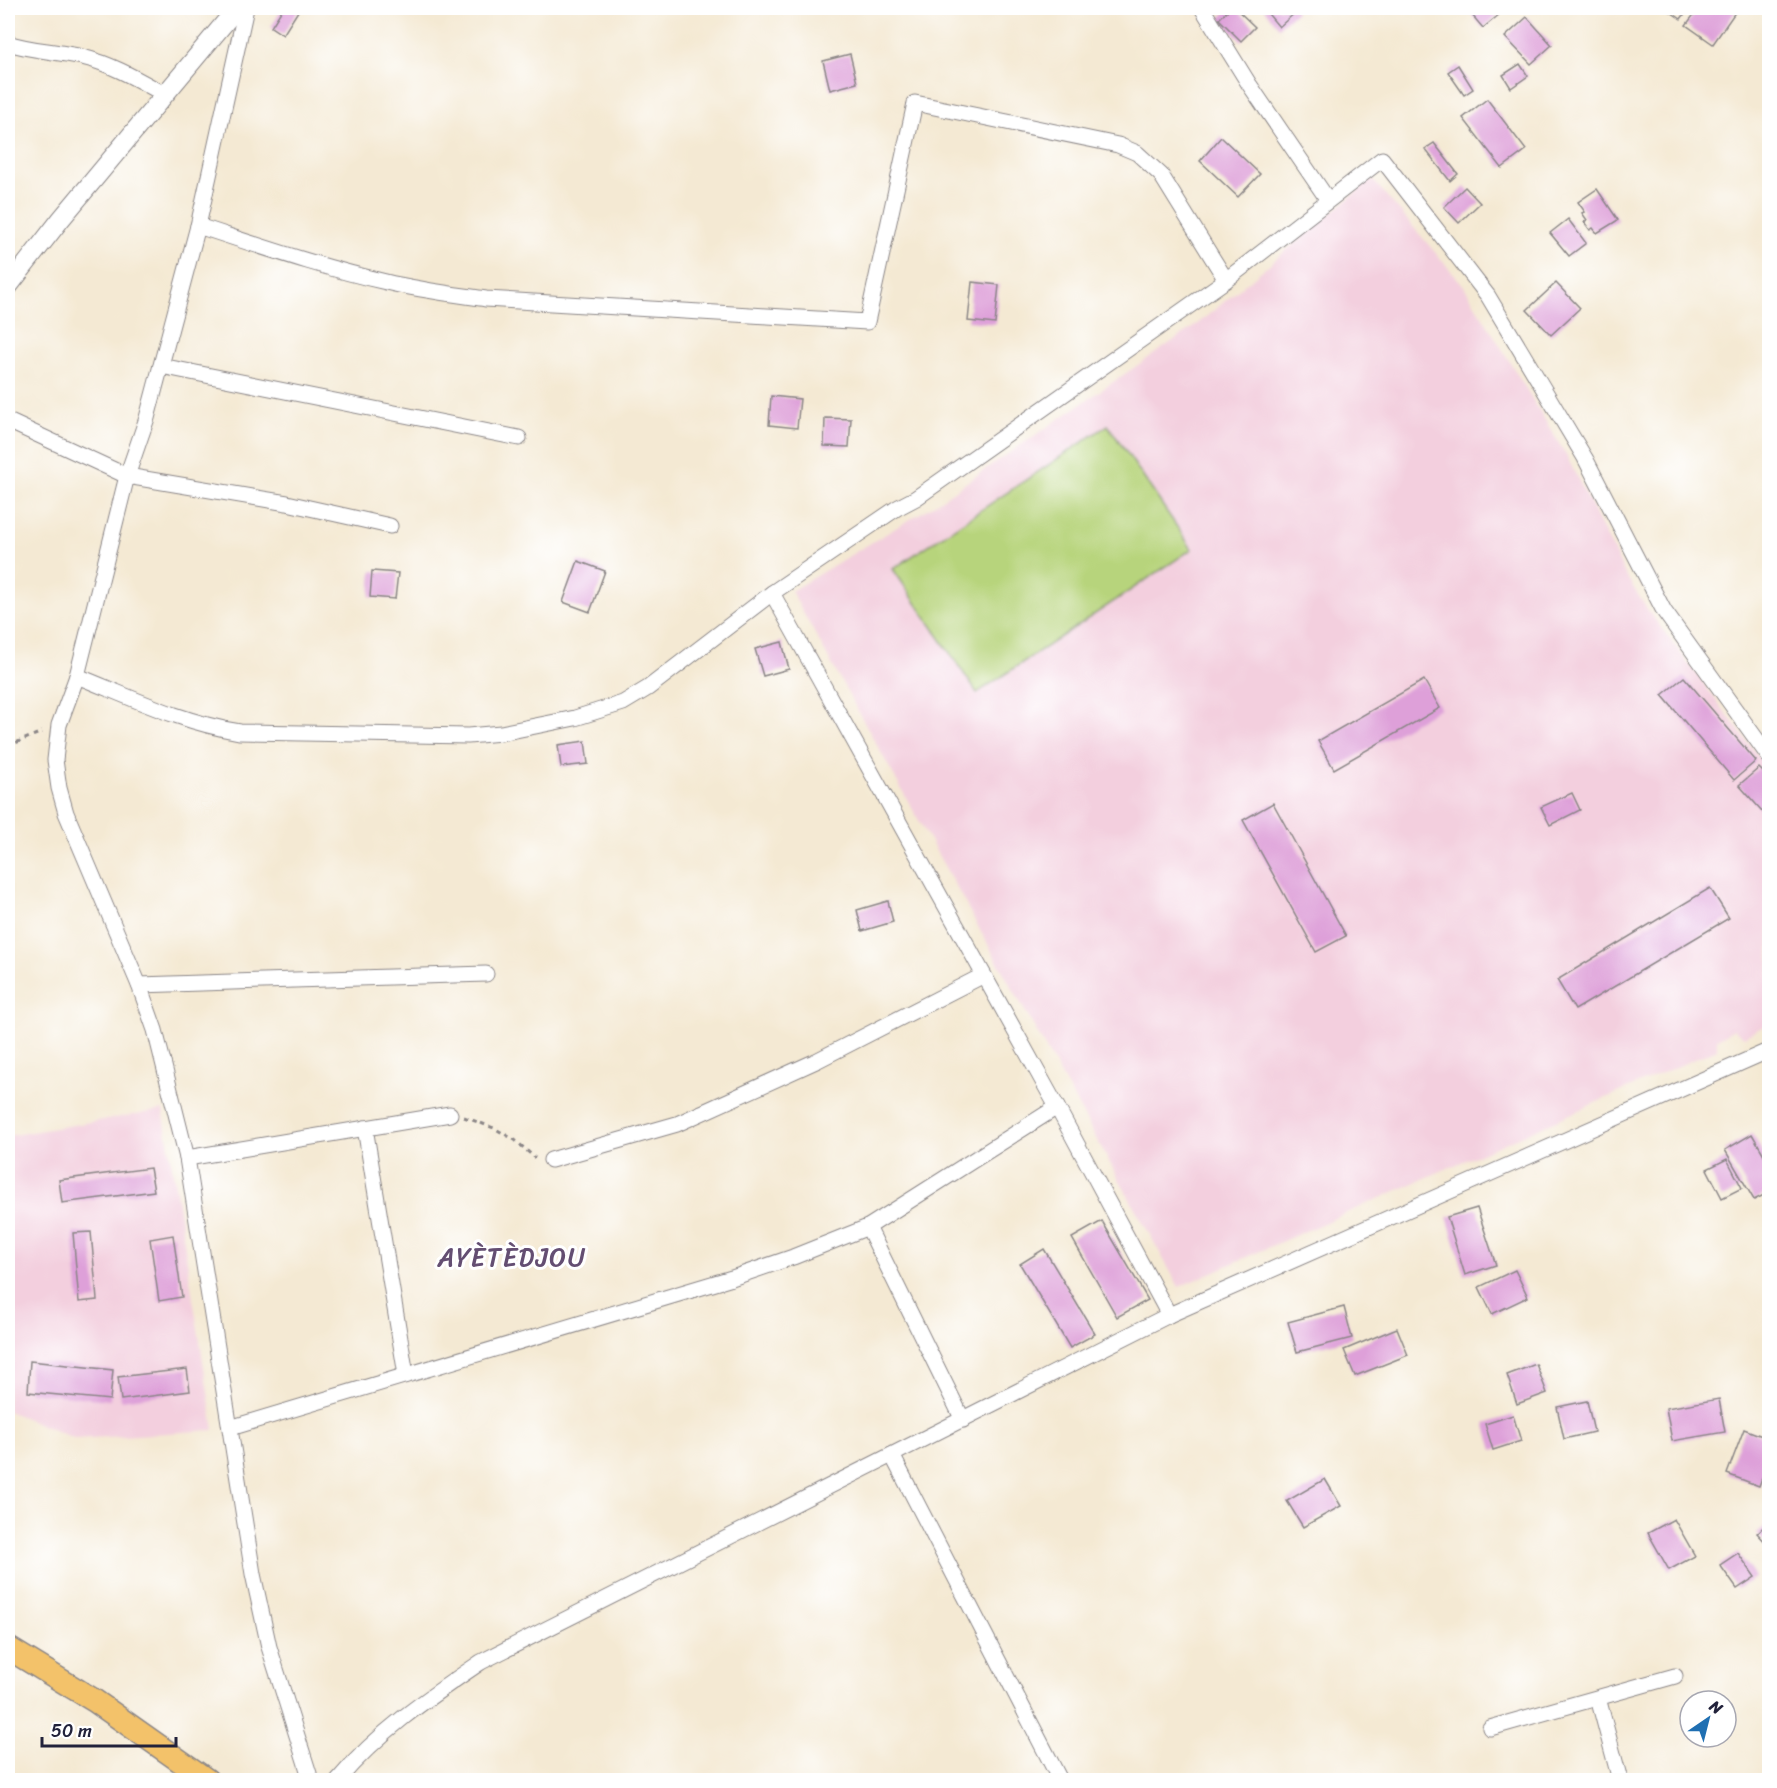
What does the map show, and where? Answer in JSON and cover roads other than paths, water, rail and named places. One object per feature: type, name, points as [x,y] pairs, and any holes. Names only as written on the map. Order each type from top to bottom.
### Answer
[{"type":"main road","points":[[8,1648],[95,1701],[207,1780]]},
{"type":"street","points":[[8,286],[237,8]]},
{"type":"street","points":[[246,8],[198,226],[147,418],[127,476],[77,676],[59,725],[55,760],[66,813],[139,985],[155,1030],[187,1158],[253,1574],[269,1647],[312,1780]]},
{"type":"street","points":[[1202,8],[1249,84],[1328,200]]},
{"type":"street","points":[[8,43],[26,49],[79,56],[103,63],[126,72],[164,94]]},
{"type":"street","points":[[198,226],[331,268],[444,293],[486,298],[867,322],[915,103],[1118,145],[1137,153],[1161,175],[1226,280]]},
{"type":"street","points":[[77,676],[184,719],[214,728],[240,732],[468,736],[501,733],[575,718],[624,703],[648,688],[772,593],[897,508],[916,498],[1226,280],[1382,159],[1488,296],[1585,458],[1664,611],[1770,758]]},
{"type":"street","points":[[161,366],[519,438]]},
{"type":"street","points":[[8,421],[127,476],[267,499],[390,526]]},
{"type":"street","points":[[772,593],[982,976],[1057,1107],[1169,1315]]},
{"type":"street","points":[[139,985],[486,975]]},
{"type":"street","points":[[551,1160],[677,1124],[816,1061],[982,976]]},
{"type":"street","points":[[338,1780],[355,1760],[413,1708],[481,1662],[1169,1315],[1770,1050]]},
{"type":"street","points":[[230,1428],[732,1278],[793,1257],[868,1227],[1057,1107]]},
{"type":"street","points":[[187,1158],[450,1114]]},
{"type":"street","points":[[365,1128],[406,1376]]},
{"type":"street","points":[[868,1227],[963,1420]]},
{"type":"street","points":[[892,1455],[1060,1780]]},
{"type":"street","points":[[1490,1728],[1675,1676]]},
{"type":"street","points":[[1598,1698],[1620,1780]]},
{"type":"district","name":"AYÈTÈDJOU","points":[[512,1257]]}]
